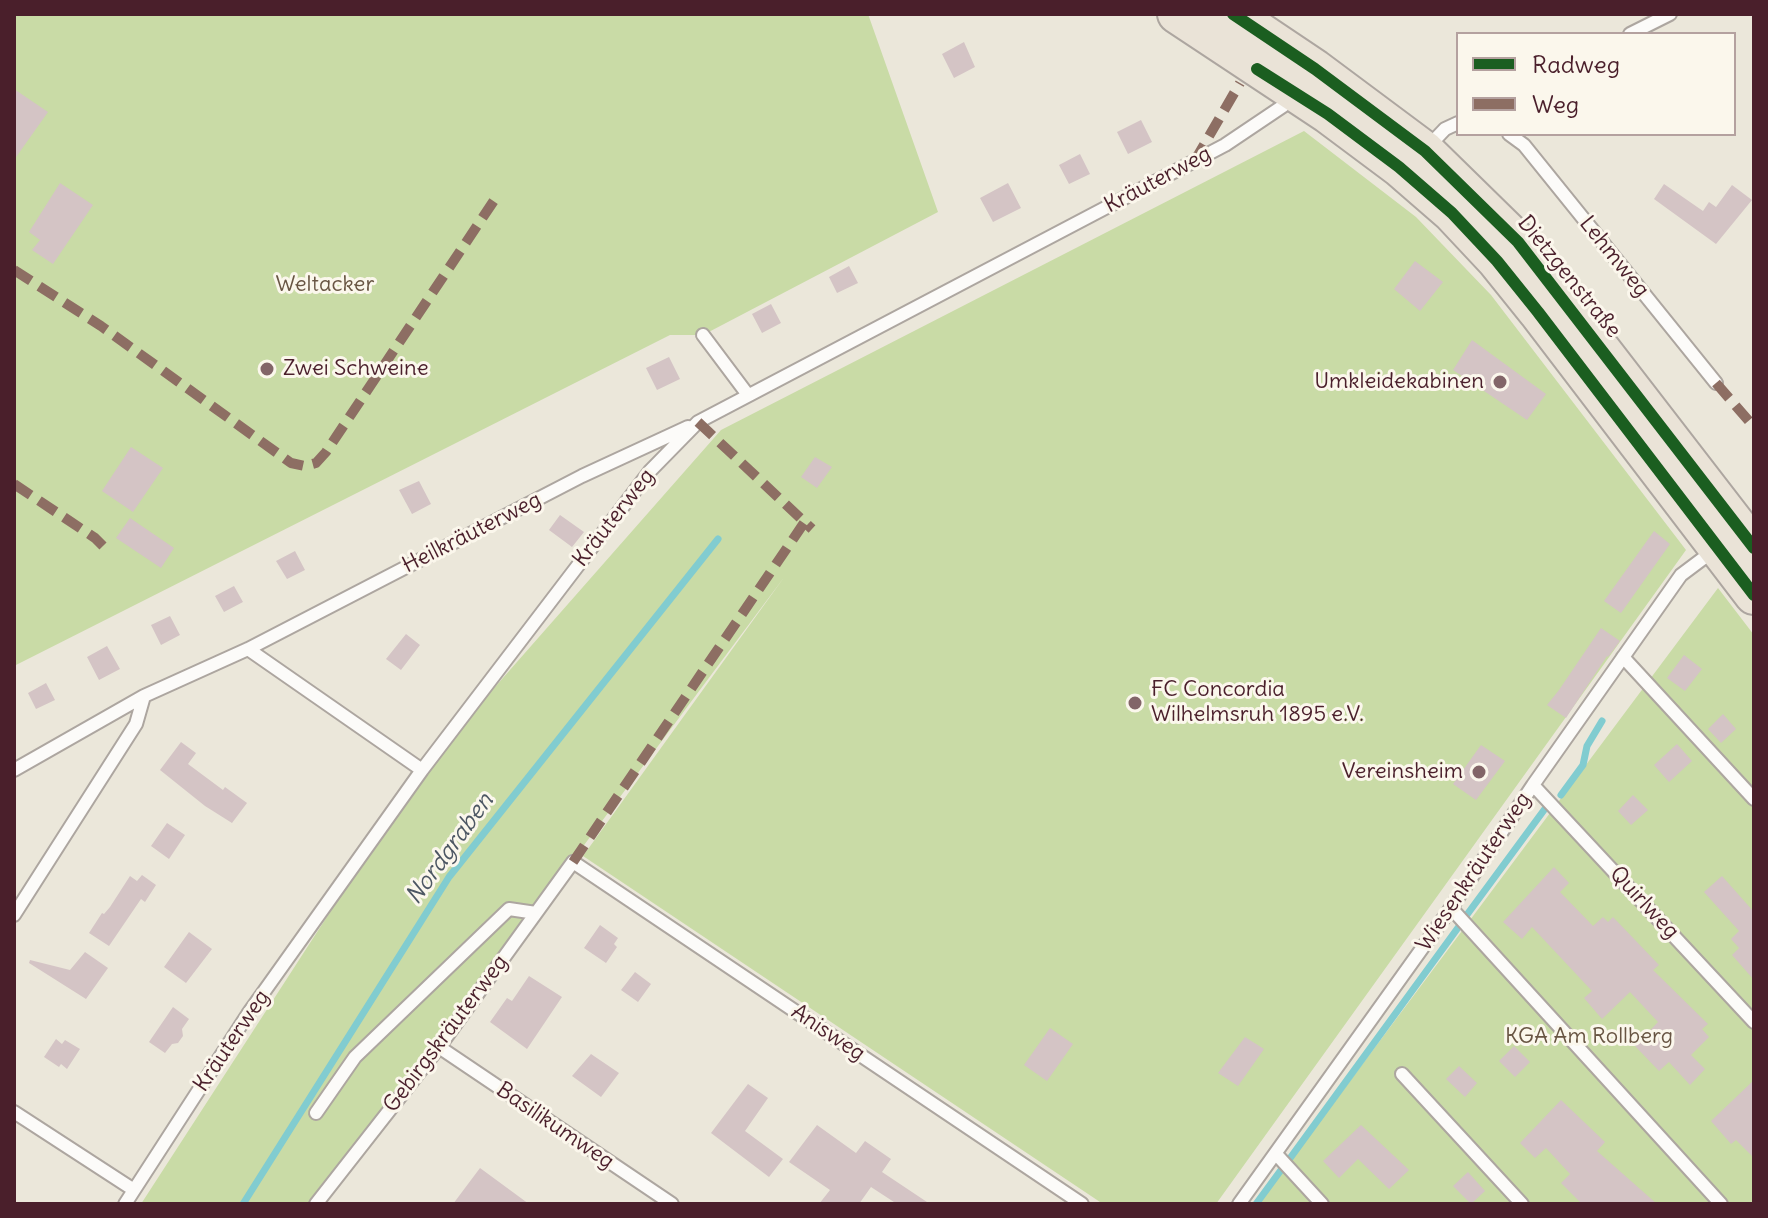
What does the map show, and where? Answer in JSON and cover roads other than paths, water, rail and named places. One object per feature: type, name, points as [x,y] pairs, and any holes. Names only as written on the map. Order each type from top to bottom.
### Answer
[{"type":"main road","points":[[1177,14],[1233,27],[1305,81]]},
{"type":"main road","name":"Dietzgenstraße","points":[[1305,81],[1425,151],[1518,242],[1549,280],[1737,542],[1754,595]]},
{"type":"main road","name":"Dietzgenstraße","points":[[1305,81],[1452,213],[1497,261],[1737,542]]},
{"type":"lane","points":[[1634,32],[1670,14]]},
{"type":"lane","name":"Kräuterweg","points":[[125,1204],[248,1014],[422,770],[650,471],[698,422],[1225,145],[1283,106],[1305,81]]},
{"type":"lane","points":[[1425,151],[1445,129],[1456,124]]},
{"type":"lane","name":"Lehmweg","points":[[1512,136],[1524,145],[1716,383]]},
{"type":"lane","points":[[703,335],[748,395]]},
{"type":"lane","name":"Heilkräuterweg","points":[[14,770],[144,696],[248,649],[582,476],[698,422]]},
{"type":"lane","name":"Wiesenkräuterweg","points":[[1239,1204],[1451,908],[1533,785],[1681,575],[1737,542]]},
{"type":"lane","points":[[248,649],[422,770]]},
{"type":"lane","points":[[1623,657],[1754,799]]},
{"type":"lane","points":[[14,915],[136,724],[144,696]]},
{"type":"lane","name":"Quirlweg","points":[[1533,785],[1754,1022]]},
{"type":"lane","name":"Gebirgskräuterweg","points":[[316,1204],[439,1047],[573,862]]},
{"type":"lane","name":"Anisweg","points":[[573,862],[1082,1204]]},
{"type":"lane","points":[[1451,908],[1721,1204]]},
{"type":"lane","points":[[316,1113],[355,1057],[509,909],[536,913]]},
{"type":"lane","name":"Basilikumweg","points":[[439,1047],[672,1204]]},
{"type":"lane","points":[[1402,1074],[1522,1204]]},
{"type":"lane","points":[[14,1112],[134,1190]]},
{"type":"lane","points":[[1276,1154],[1322,1204]]},
{"type":"waterway","name":"Nordgraben","points":[[243,1204],[449,877],[718,539]]},
{"type":"waterway","points":[[1561,795],[1583,765],[1587,746],[1602,721]]},
{"type":"waterway","points":[[1466,916],[1547,806]]},
{"type":"waterway","points":[[1288,1161],[1460,925]]},
{"type":"waterway","points":[[1256,1204],[1281,1170]]},
{"type":"place","name":"Zwei Schweine","points":[[267,369]]},
{"type":"place","name":"Umkleidekabinen","points":[[1500,382]]},
{"type":"place","name":"FC Concordia Wilhelmsruh 1895 e.V.","points":[[1135,703]]},
{"type":"place","name":"Vereinsheim","points":[[1479,772]]},
{"type":"park label","name":"Weltacker","points":[[325,285]]},
{"type":"park label","name":"KGA Am Rollberg","points":[[1589,1037]]}]
